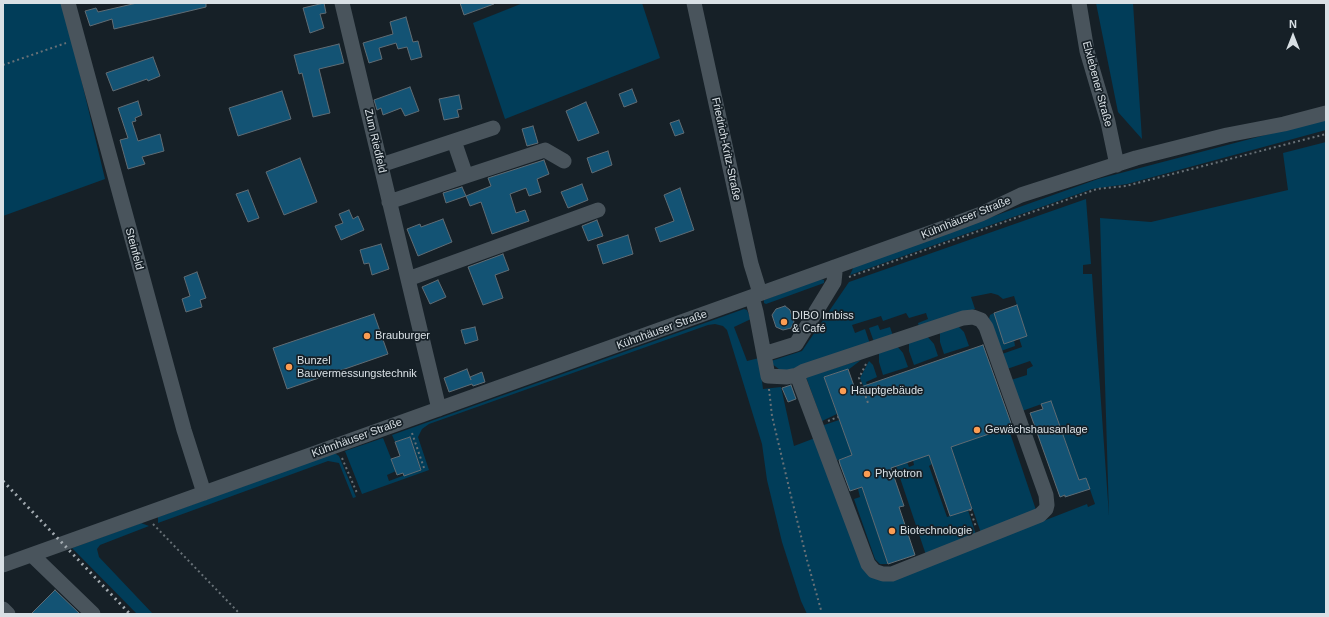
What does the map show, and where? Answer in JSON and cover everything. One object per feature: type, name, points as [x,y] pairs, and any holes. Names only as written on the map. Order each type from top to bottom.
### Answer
[{"type":"street","name":"Steinfeld","points":[[68,3],[182,423],[204,494]]},
{"type":"street","name":"Zum Riedfeld","points":[[342,3],[439,409]]},
{"type":"street","name":"Friedrich-Kritz-Straße","points":[[694,3],[751,264],[756,295],[756,312],[768,376]]},
{"type":"street","name":"Elxlebener Straße","points":[[1079,3],[1087,51],[1108,122],[1117,164]]},
{"type":"street","name":"Kühnhäuser Straße","points":[[3,565],[981,214],[1022,195],[1136,158],[1227,135],[1284,124],[1326,113]]},
{"type":"street","points":[[381,165],[493,128]]},
{"type":"street","points":[[454,141],[466,176]]},
{"type":"street","points":[[389,202],[545,150],[564,161]]},
{"type":"street","points":[[408,279],[598,210]]},
{"type":"street","points":[[764,354],[796,344],[834,282],[834,267]]},
{"type":"street","points":[[768,376],[787,377],[797,375],[804,371],[963,318],[973,317],[981,320],[986,327],[1046,495],[1046,509],[1040,515],[892,574],[883,574],[871,569],[797,375]]},
{"type":"street","points":[[32,555],[93,614]]},
{"type":"street","points":[[3,609],[8,614]]},
{"type":"path","points":[[3,65],[77,39]]},
{"type":"path","points":[[834,282],[1097,189],[1126,186],[1326,134]]},
{"type":"path","points":[[867,364],[859,378],[868,403]]},
{"type":"path","points":[[768,376],[772,416],[807,560],[821,610]]},
{"type":"path","points":[[832,420],[838,417]]},
{"type":"path","points":[[408,420],[424,468]]},
{"type":"path","points":[[340,452],[357,493]]},
{"type":"path","points":[[970,510],[980,539]]},
{"type":"path","points":[[144,515],[240,614]]},
{"type":"shaded area","points":[[3,3],[63,3],[105,179],[3,216]]},
{"type":"shaded area","points":[[523,3],[642,3],[660,58],[505,119],[473,23]]},
{"type":"shaded area","points":[[1096,3],[1133,3],[1142,139],[1118,112]]},
{"type":"shaded area","points":[[1326,119],[1326,130],[1127,184],[1092,189],[850,275],[854,266],[1098,179]]},
{"type":"shaded area","points":[[1326,142],[1326,614],[807,614],[801,601],[782,542],[767,480],[762,444],[727,330],[723,326],[715,324],[708,325],[429,424],[422,429],[418,437],[429,470],[362,494],[345,451],[383,438],[396,471],[387,475],[389,481],[421,469],[410,437],[395,442],[392,435],[744,309],[747,310],[751,319],[734,327],[747,361],[759,358],[763,389],[781,387],[794,446],[815,438],[863,567],[894,579],[1087,504],[1088,507],[1095,504],[1086,478],[1079,480],[1050,401],[1022,411],[1011,380],[1027,375],[1027,369],[1033,366],[1030,361],[1007,369],[1002,354],[1022,347],[1019,338],[1027,336],[1014,296],[1003,299],[998,295],[991,293],[971,297],[975,309],[919,327],[918,323],[928,319],[926,313],[909,318],[906,313],[883,321],[881,316],[852,325],[855,333],[865,329],[870,344],[783,372],[772,364],[771,361],[802,351],[849,282],[1086,199],[1091,264],[1083,265],[1083,274],[1092,274],[1109,516],[1100,218],[1151,222],[1288,190],[1283,153]]},
{"type":"shaded area","points":[[820,279],[824,280],[824,283],[766,304],[764,303],[764,300]]},
{"type":"shaded area","points":[[994,313],[1004,343],[1014,340],[1015,346],[1001,351],[989,319],[990,315]]},
{"type":"shaded area","points":[[878,325],[880,330],[890,327],[893,336],[874,342],[869,328]]},
{"type":"shaded area","points":[[958,326],[964,332],[969,346],[944,354],[940,342],[940,332]]},
{"type":"shaded area","points":[[927,336],[934,344],[938,356],[914,365],[909,351],[909,342]]},
{"type":"shaded area","points":[[897,346],[903,353],[908,367],[883,375],[879,362],[879,352]]},
{"type":"shaded area","points":[[861,360],[848,370],[824,377],[837,414],[822,421],[806,377]]},
{"type":"shaded area","points":[[869,361],[873,365],[877,377],[866,382],[887,442],[860,378]]},
{"type":"shaded area","points":[[839,420],[847,440],[870,432],[881,445],[835,461],[823,427],[824,425]]},
{"type":"shaded area","points":[[1008,427],[1036,510],[981,533],[951,447]]},
{"type":"shaded area","points":[[332,454],[339,456],[356,497],[353,498],[339,463],[328,461],[158,523],[158,517]]},
{"type":"shaded area","points":[[929,455],[932,464],[929,466],[947,517],[968,510],[976,535],[926,555],[896,466],[907,462],[909,467],[914,465],[913,460]]},
{"type":"shaded area","points":[[862,487],[888,564],[880,564],[875,559],[854,499],[860,497],[858,489]]},
{"type":"shaded area","points":[[141,523],[149,526],[100,545],[97,549],[99,557],[153,614],[137,614],[72,548]]},
{"type":"building","points":[[137,3],[206,3],[206,7],[114,29],[112,19],[90,26],[85,11],[96,8],[98,12]]},
{"type":"building","points":[[324,3],[326,13],[320,14],[324,28],[310,33],[303,8]]},
{"type":"building","points":[[460,3],[493,3],[494,4],[464,15]]},
{"type":"building","points":[[406,17],[413,42],[418,41],[422,57],[411,60],[407,47],[398,49],[396,43],[379,48],[382,59],[369,63],[363,43],[393,34],[390,22]]},
{"type":"building","points":[[339,44],[344,63],[319,69],[330,113],[313,117],[302,73],[299,74],[294,55]]},
{"type":"building","points":[[153,57],[160,76],[113,91],[106,73]]},
{"type":"building","points":[[410,87],[419,111],[405,116],[401,108],[383,115],[381,108],[377,110],[374,100]]},
{"type":"building","points":[[632,89],[637,102],[624,107],[619,94]]},
{"type":"building","points":[[282,91],[291,119],[238,136],[229,108]]},
{"type":"building","points":[[459,95],[462,109],[457,110],[459,117],[444,120],[439,99]]},
{"type":"building","points":[[138,101],[142,115],[135,118],[136,121],[132,122],[138,141],[160,134],[164,151],[142,157],[145,164],[128,169],[120,140],[128,138],[118,108]]},
{"type":"building","points":[[586,102],[599,133],[578,141],[566,111]]},
{"type":"building","points":[[679,120],[684,133],[675,136],[670,123]]},
{"type":"building","points":[[533,126],[538,143],[527,146],[522,129]]},
{"type":"building","points":[[608,151],[612,165],[592,173],[587,158]]},
{"type":"building","points":[[300,158],[317,202],[284,215],[266,172]]},
{"type":"building","points":[[544,160],[549,174],[537,179],[541,192],[529,196],[526,188],[510,194],[516,213],[525,210],[529,221],[492,234],[481,202],[470,206],[466,196],[491,186],[488,178]]},
{"type":"building","points":[[582,184],[588,200],[568,208],[561,192]]},
{"type":"building","points":[[462,187],[466,196],[446,203],[443,193]]},
{"type":"building","points":[[680,188],[694,230],[660,242],[655,228],[674,221],[664,195]]},
{"type":"building","points":[[248,190],[259,218],[248,222],[236,194]]},
{"type":"building","points":[[349,210],[353,219],[358,216],[364,230],[341,240],[335,226],[343,223],[339,214]]},
{"type":"building","points":[[443,219],[452,242],[418,256],[407,229],[420,224],[421,227]]},
{"type":"building","points":[[597,220],[603,236],[588,241],[582,226]]},
{"type":"building","points":[[628,235],[633,254],[603,264],[597,245]]},
{"type":"building","points":[[381,244],[389,269],[372,275],[369,263],[364,264],[360,250]]},
{"type":"building","points":[[503,254],[509,270],[495,275],[503,298],[483,305],[468,267]]},
{"type":"building","points":[[197,272],[206,298],[200,300],[202,307],[186,312],[182,299],[190,296],[184,277]]},
{"type":"building","points":[[438,280],[446,297],[430,304],[422,287]]},
{"type":"building","points":[[1017,305],[1027,336],[1004,344],[994,313]]},
{"type":"building","points":[[785,306],[790,310],[794,322],[791,328],[783,330],[776,327],[772,315],[776,309]]},
{"type":"building","points":[[374,314],[388,354],[287,389],[273,348]]},
{"type":"building","points":[[475,327],[478,340],[465,344],[461,330]]},
{"type":"building","points":[[983,345],[1012,426],[951,447],[972,509],[950,516],[929,455],[891,468],[904,506],[899,507],[915,555],[888,564],[862,487],[850,491],[840,464],[839,460],[852,455],[824,377],[848,369],[855,389]]},
{"type":"building","points":[[467,369],[471,380],[470,377],[482,372],[485,382],[473,386],[472,384],[449,392],[444,378]]},
{"type":"building","points":[[791,385],[796,399],[788,402],[782,388]]},
{"type":"building","points":[[1051,401],[1079,480],[1086,478],[1090,489],[1065,497],[1065,495],[1060,497],[1030,413],[1043,409],[1041,404]]},
{"type":"building","points":[[410,437],[421,470],[404,476],[403,473],[397,475],[391,459],[400,456],[395,442]]},
{"type":"building","points":[[55,590],[80,614],[31,614]]},
{"type":"railway","points":[[3,481],[130,614]]},
{"type":"place","name":"DIBO Imbiss & Café","points":[[784,322]]},
{"type":"place","name":"Brauburger","points":[[367,336]]},
{"type":"place","name":"Bunzel Bauvermessungstechnik","points":[[289,367]]},
{"type":"place","name":"Hauptgebäude","points":[[843,391]]},
{"type":"place","name":"Gewächshausanlage","points":[[977,430]]},
{"type":"place","name":"Phytotron","points":[[867,474]]},
{"type":"place","name":"Biotechnologie","points":[[892,531]]}]
